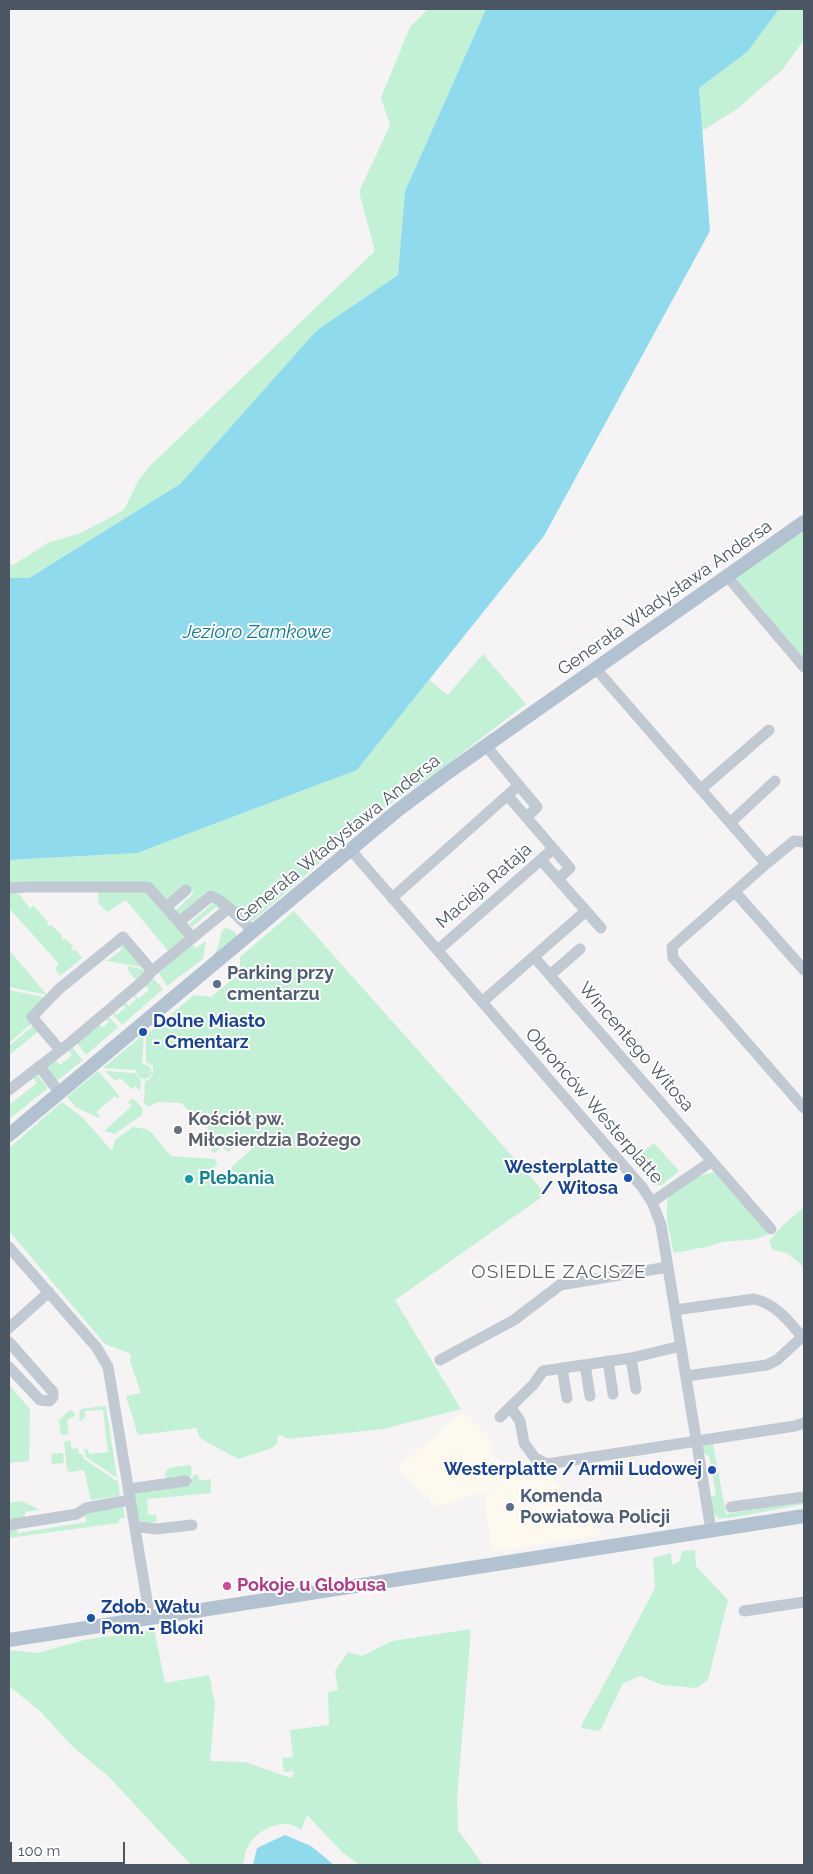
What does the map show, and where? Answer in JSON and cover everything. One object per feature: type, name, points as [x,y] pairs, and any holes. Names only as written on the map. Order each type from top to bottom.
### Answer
[{"type":"main road","name":"Generała Władysława Andersa","points":[[9,1135],[417,795],[804,522]]},
{"type":"main road","points":[[9,1640],[804,1516]]},
{"type":"street","points":[[727,576],[804,667]]},
{"type":"street","points":[[596,669],[766,864]]},
{"type":"street","points":[[701,790],[769,730]]},
{"type":"street","points":[[486,746],[537,807],[527,817]]},
{"type":"street","points":[[730,823],[775,781]]},
{"type":"street","points":[[392,898],[519,785]]},
{"type":"street","points":[[508,796],[570,868],[558,879]]},
{"type":"street","points":[[804,842],[794,841],[672,947],[673,958],[804,1108]]},
{"type":"street","name":"Obrońców Westerplatte","points":[[350,849],[642,1187],[652,1202],[661,1225],[695,1442],[711,1530]]},
{"type":"street","name":"Macieja Rataja","points":[[438,950],[554,849]]},
{"type":"street","points":[[541,860],[601,928]]},
{"type":"street","points":[[9,888],[148,887],[193,938]]},
{"type":"street","points":[[166,907],[186,890]]},
{"type":"street","points":[[735,892],[804,970]]},
{"type":"street","points":[[179,922],[211,896],[229,908],[254,932]]},
{"type":"street","points":[[9,1090],[60,1050],[229,908]]},
{"type":"street","points":[[482,1002],[586,911]]},
{"type":"street","points":[[60,1050],[32,1017],[59,989],[123,938],[152,971]]},
{"type":"street","points":[[550,975],[580,949]]},
{"type":"street","name":"Wincentego Witosa","points":[[534,957],[771,1229]]},
{"type":"street","points":[[40,1066],[60,1093]]},
{"type":"street","points":[[652,1202],[712,1161]]},
{"type":"street","points":[[9,1247],[97,1348],[108,1367],[150,1618]]},
{"type":"street","points":[[440,1360],[514,1320],[560,1285],[668,1268]]},
{"type":"street","points":[[9,1328],[49,1292]]},
{"type":"street","points":[[675,1310],[754,1299],[764,1301],[774,1307],[803,1338],[777,1360],[767,1365],[686,1376]]},
{"type":"street","points":[[9,1342],[53,1392],[53,1397],[49,1401],[40,1400],[9,1367]]},
{"type":"street","points":[[500,1417],[533,1385],[543,1371],[631,1358],[681,1346]]},
{"type":"street","points":[[631,1358],[636,1389]]},
{"type":"street","points":[[608,1361],[613,1394]]},
{"type":"street","points":[[585,1365],[590,1396]]},
{"type":"street","points":[[562,1368],[567,1398]]},
{"type":"street","points":[[511,1408],[520,1421],[524,1443],[535,1458],[547,1464],[695,1442],[804,1423]]},
{"type":"street","points":[[9,1525],[77,1514],[86,1508],[186,1480]]},
{"type":"street","points":[[732,1507],[804,1498]]},
{"type":"street","points":[[135,1528],[156,1529],[192,1525]]},
{"type":"street","points":[[744,1611],[804,1602]]},
{"type":"shaded area","points":[[463,1411],[493,1441],[490,1452],[527,1480],[551,1475],[603,1535],[492,1552],[486,1511],[487,1491],[438,1507],[397,1468]]},
{"type":"green space","points":[[428,9],[486,9],[405,191],[398,275],[317,330],[180,484],[29,578],[9,578],[9,564],[13,565],[48,543],[81,533],[124,510],[138,481],[150,466],[375,251],[359,192],[390,125],[381,98],[410,27]]},
{"type":"green space","points":[[779,9],[804,9],[804,40],[782,70],[737,109],[702,131],[699,88],[746,52]]},
{"type":"green space","points":[[804,522],[804,659],[732,573]]},
{"type":"green space","points":[[483,654],[526,704],[441,769],[376,814],[253,921],[250,921],[214,895],[181,917],[173,909],[174,907],[176,910],[194,893],[188,886],[184,885],[165,900],[149,883],[9,886],[9,860],[137,853],[357,770],[429,680],[448,695]]},
{"type":"green space","points":[[98,890],[140,890],[149,894],[184,935],[186,941],[168,951],[126,900],[107,912],[99,904]]},
{"type":"green space","points":[[9,892],[19,894],[30,909],[33,905],[48,922],[47,924],[51,925],[63,936],[61,938],[73,946],[71,948],[73,951],[75,949],[82,958],[60,976],[55,969],[59,964],[9,908]]},
{"type":"green space","points":[[213,903],[220,907],[219,910],[216,907],[192,927],[189,924]]},
{"type":"green space","points":[[294,911],[546,1194],[395,1300],[461,1409],[383,1429],[287,1439],[281,1435],[277,1437],[277,1444],[272,1448],[238,1459],[200,1438],[196,1428],[138,1435],[126,1396],[141,1393],[130,1361],[131,1354],[105,1344],[9,1231],[9,1148],[62,1102],[83,1118],[112,1151],[115,1140],[133,1127],[146,1129],[151,1132],[171,1156],[214,1159],[218,1163],[211,1171],[219,1178],[254,1147],[245,1138],[228,1152],[221,1147],[215,1153],[211,1151],[213,1134],[181,1103],[157,1102],[149,1107],[144,1103],[145,1081],[149,1080],[153,1073],[153,1066],[146,1062],[146,1035],[194,995],[211,997],[240,973],[240,957]]},
{"type":"green space","points":[[227,928],[235,932],[237,938],[215,956],[214,954],[223,929]]},
{"type":"green space","points":[[206,941],[203,959],[167,986],[159,973],[192,944],[196,948]]},
{"type":"green space","points":[[122,945],[145,968],[103,960],[108,960],[123,949],[116,947]]},
{"type":"green space","points":[[9,950],[47,995],[9,987]]},
{"type":"green space","points":[[128,966],[144,970],[137,981],[128,970]]},
{"type":"green space","points":[[153,978],[163,989],[122,1025],[112,1013],[114,1012],[117,1015],[125,1008],[122,1004],[125,1002],[129,1006],[136,999],[133,996],[134,994],[138,999],[149,990],[145,985]]},
{"type":"green space","points":[[9,990],[48,998],[32,1023],[9,1043]]},
{"type":"green space","points":[[108,1016],[118,1027],[86,1055],[76,1042],[98,1024],[102,1028],[109,1022],[105,1018]]},
{"type":"green space","points":[[34,1025],[39,1031],[9,1055],[9,1046]]},
{"type":"green space","points":[[144,1034],[142,1063],[150,1067],[152,1073],[148,1078],[140,1078],[136,1070],[103,1068]]},
{"type":"green space","points":[[72,1047],[83,1060],[57,1081],[46,1067],[55,1060],[60,1065],[72,1055],[68,1050]]},
{"type":"green space","points":[[98,1071],[119,1095],[119,1099],[115,1096],[96,1112],[100,1116],[99,1118],[76,1107],[67,1097]]},
{"type":"green space","points":[[105,1071],[135,1073],[141,1081],[140,1091],[135,1086],[132,1089],[120,1078],[115,1081]]},
{"type":"green space","points":[[37,1075],[48,1088],[9,1119],[9,1105],[37,1083],[32,1077]]},
{"type":"green space","points":[[133,1098],[143,1109],[142,1115],[115,1134],[104,1131],[132,1106],[128,1102]]},
{"type":"green space","points":[[654,1143],[679,1171],[662,1185],[653,1185],[633,1161]]},
{"type":"green space","points":[[715,1172],[769,1234],[756,1239],[723,1242],[674,1253],[667,1216],[669,1194],[699,1176]]},
{"type":"green space","points":[[804,1207],[804,1267],[787,1253],[773,1250],[769,1242],[780,1228]]},
{"type":"green space","points":[[9,1385],[30,1409],[29,1461],[9,1463]]},
{"type":"green space","points":[[106,1406],[117,1478],[86,1457],[84,1449],[88,1449],[89,1454],[108,1452],[103,1410],[85,1411],[85,1418],[80,1421],[79,1412],[81,1409]]},
{"type":"green space","points":[[70,1410],[74,1412],[75,1416],[67,1420],[69,1434],[61,1435],[59,1420]]},
{"type":"green space","points":[[70,1440],[72,1449],[78,1448],[79,1454],[82,1454],[84,1459],[118,1482],[120,1496],[91,1500],[84,1470],[70,1472],[67,1470],[64,1442]]},
{"type":"green space","points":[[703,1441],[713,1443],[726,1514],[804,1502],[804,1504],[719,1519],[712,1512],[711,1497],[716,1495],[709,1456],[703,1453]]},
{"type":"green space","points":[[63,1453],[64,1463],[52,1464],[51,1454]]},
{"type":"green space","points":[[191,1466],[192,1475],[166,1481],[165,1473],[169,1468]]},
{"type":"green space","points":[[194,1475],[198,1475],[199,1481],[211,1479],[211,1493],[147,1499],[148,1515],[156,1515],[157,1521],[149,1523],[137,1520],[133,1498],[136,1492],[191,1485],[191,1479]]},
{"type":"green space","points":[[22,1501],[40,1510],[25,1512],[25,1518],[9,1519],[9,1503]]},
{"type":"green space","points":[[123,1506],[125,1517],[120,1519],[118,1523],[9,1538],[10,1529],[16,1527],[18,1533],[86,1522],[85,1514],[88,1511]]},
{"type":"green space","points":[[695,1550],[696,1566],[728,1600],[708,1680],[696,1688],[662,1685],[641,1676],[623,1683],[600,1731],[581,1728],[655,1588],[653,1558],[671,1553],[672,1565],[679,1562],[682,1551]]},
{"type":"green space","points":[[154,1629],[165,1683],[209,1675],[215,1704],[210,1761],[245,1762],[291,1778],[295,1771],[284,1772],[282,1758],[293,1757],[290,1730],[329,1725],[328,1692],[338,1690],[335,1671],[348,1652],[362,1656],[392,1641],[471,1629],[457,1799],[458,1830],[483,1865],[360,1865],[343,1853],[307,1815],[301,1830],[295,1826],[280,1824],[258,1834],[247,1848],[243,1865],[191,1865],[108,1776],[74,1748],[39,1710],[9,1686],[9,1650],[38,1653],[84,1640]]},
{"type":"water","name":"Jezioro Zamkowe","points":[[486,9],[779,9],[747,52],[699,88],[710,231],[544,536],[357,770],[137,853],[9,860],[9,578],[29,578],[180,484],[317,330],[398,275],[405,191]]},
{"type":"water","points":[[285,1835],[311,1846],[334,1865],[253,1865],[257,1848]]},
{"type":"place","name":"Parking przy cmentarzu","points":[[217,984]]},
{"type":"place","name":"Dolne Miasto - Cmentarz","points":[[143,1032]]},
{"type":"place","name":"Kościół pw. Miłosierdzia Bożego","points":[[178,1130]]},
{"type":"place","name":"Westerplatte / Witosa","points":[[628,1178]]},
{"type":"place","name":"Plebania","points":[[189,1179]]},
{"type":"place","name":"Westerplatte / Armii Ludowej","points":[[712,1470]]},
{"type":"place","name":"Komenda Powiatowa Policji","points":[[510,1507]]},
{"type":"place","name":"Pokoje u Globusa","points":[[227,1586]]},
{"type":"place","name":"Zdob. Wału Pom. - Bloki","points":[[91,1618]]},
{"type":"district","name":"OSIEDLE ZACISZE","points":[[559,1272]]}]
